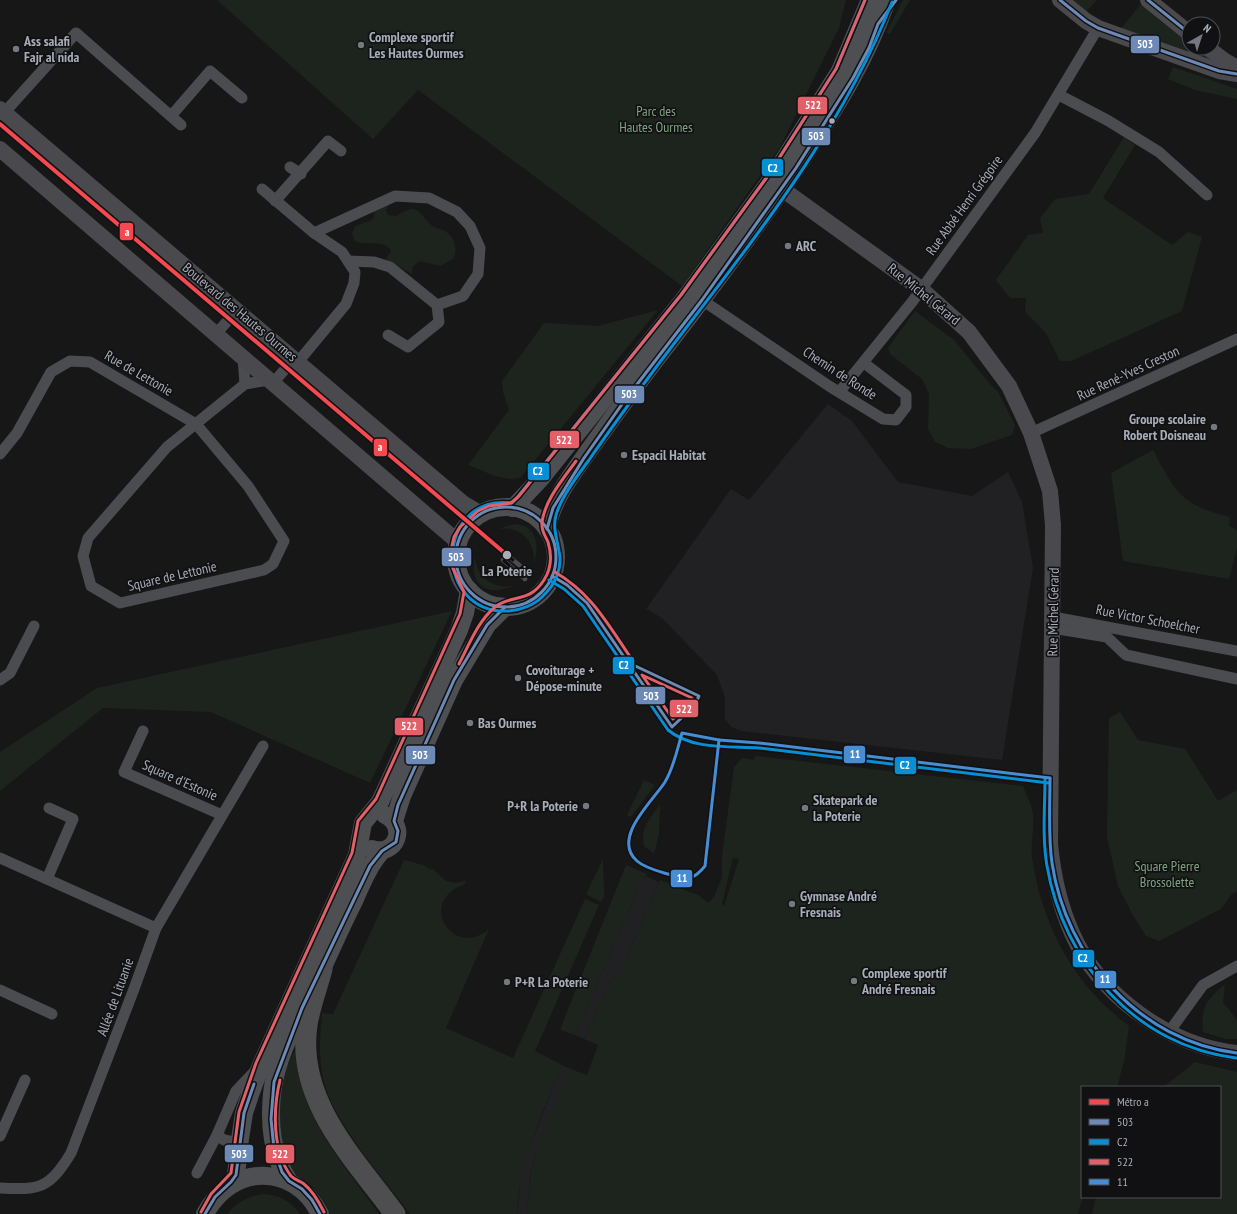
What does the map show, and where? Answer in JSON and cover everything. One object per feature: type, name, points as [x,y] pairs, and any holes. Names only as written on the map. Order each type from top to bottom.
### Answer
[{"type":"highway","points":[[322,969],[307,1027],[307,1059],[313,1088],[318,1103],[330,1127],[395,1214]]},
{"type":"main road","points":[[513,508],[542,477],[777,185],[840,71],[870,0]]},
{"type":"main road","points":[[547,529],[553,508],[572,475],[626,400],[702,300],[777,185],[853,78],[869,48],[887,0]]},
{"type":"main road","points":[[496,508],[513,508],[532,515],[547,529],[556,555],[552,576],[544,589],[530,600],[522,604],[504,607],[485,602],[469,590],[458,572],[456,562],[458,542],[467,526],[481,514],[496,508]]},
{"type":"main road","points":[[231,1184],[236,1175],[244,1113],[261,1065],[357,855],[362,837],[362,828],[380,802],[459,630],[466,608],[469,590]]},
{"type":"main road","points":[[394,821],[402,796],[454,680],[487,625],[504,607]]},
{"type":"main road","points":[[362,837],[364,843],[371,849],[382,851],[388,849],[396,842],[398,831],[394,821],[385,815],[375,814],[370,817]]},
{"type":"main road","points":[[289,1181],[282,1172],[274,1149],[271,1119],[272,1094],[277,1072],[302,1008],[370,866],[382,851]]},
{"type":"main road","points":[[205,1214],[211,1203],[220,1192],[231,1184],[245,1178],[260,1175],[289,1181],[302,1189],[312,1200],[320,1214]]},
{"type":"street","points":[[878,24],[896,0]]},
{"type":"street","points":[[1060,0],[1086,21],[1098,28],[1219,71],[1237,74]]},
{"type":"street","points":[[1148,0],[1181,27]]},
{"type":"street","name":"Rue Abbé Henri Grégoire","points":[[840,391],[864,363],[921,289],[1026,146],[1059,95],[1086,46],[1098,28]]},
{"type":"street","points":[[2,111],[76,33],[181,125]]},
{"type":"street","points":[[1218,56],[1237,68]]},
{"type":"street","points":[[171,116],[210,71],[242,98]]},
{"type":"street","points":[[1059,95],[1107,120],[1159,152],[1207,195]]},
{"type":"street","name":"Boulevard des Hautes Ourmes","points":[[2,111],[464,504],[481,514]]},
{"type":"street","points":[[275,201],[328,142],[341,151]]},
{"type":"street","points":[[0,149],[458,542]]},
{"type":"street","points":[[290,167],[300,174]]},
{"type":"street","name":"Rue Michel Gérard","points":[[777,185],[921,289],[968,332],[1009,386],[1031,433],[1050,491],[1053,525],[1050,844],[1053,874],[1061,904],[1072,934],[1085,957],[1103,981],[1134,1010],[1169,1032],[1206,1047],[1237,1053]]},
{"type":"street","points":[[196,424],[245,384],[271,382],[296,361],[346,304],[354,283],[355,272],[342,252],[314,233],[262,190]]},
{"type":"street","points":[[314,233],[395,196],[429,198],[457,212],[470,226],[480,248],[478,274],[463,296],[437,305]]},
{"type":"street","points":[[348,261],[374,262],[390,267],[437,305],[438,322],[408,347],[388,335]]},
{"type":"street","name":"Chemin de Ronde","points":[[702,300],[829,386],[840,391],[883,419],[896,420],[906,407],[906,395],[864,363]]},
{"type":"street","points":[[216,334],[237,310]]},
{"type":"street","name":"Rue René-Yves Creston","points":[[1031,433],[1236,342]]},
{"type":"street","points":[[243,357],[245,384]]},
{"type":"street","name":"Rue de Lettonie","points":[[0,454],[17,433],[51,372],[70,361],[90,362],[196,424]]},
{"type":"street","name":"Square de Lettonie","points":[[196,424],[248,486],[284,541],[273,564],[264,570],[120,603],[91,586],[84,556],[88,538],[167,447],[196,424]]},
{"type":"street","name":"Rue Victor Schoelcher","points":[[1053,622],[1237,651]]},
{"type":"street","name":"Rue Victor Schoelcher","points":[[1053,622],[1107,636],[1126,656],[1237,679]]},
{"type":"street","points":[[0,680],[10,673],[34,626]]},
{"type":"street","name":"Square d'Estonie","points":[[143,731],[124,772],[222,815]]},
{"type":"street","name":"Square d'Estonie","points":[[156,928],[263,746]]},
{"type":"street","points":[[47,880],[73,819],[49,808]]},
{"type":"street","points":[[0,858],[156,928]]},
{"type":"street","name":"Allée de Lituanie","points":[[0,1188],[30,1190],[44,1184],[56,1174],[71,1153],[156,928]]},
{"type":"street","points":[[1169,1032],[1203,985],[1237,966]]},
{"type":"street","points":[[0,990],[52,1014]]},
{"type":"street","points":[[197,1173],[217,1135],[236,1091],[261,1065]]},
{"type":"street","points":[[0,1136],[25,1080]]},
{"type":"street","points":[[217,1135],[224,1140],[239,1143]]},
{"type":"shaded area","points":[[828,404],[852,421],[898,482],[972,496],[1008,472],[1022,502],[1033,568],[1002,760],[741,731],[731,727],[725,719],[725,697],[717,675],[662,618],[646,609],[731,489],[749,500]]},
{"type":"shaded area","points":[[646,876],[659,882],[623,966],[606,990],[584,1039],[575,1035],[641,882]]},
{"type":"shaded area","points":[[562,1065],[571,1069],[535,1155],[530,1178],[527,1214],[517,1214],[521,1177],[527,1154]]},
{"type":"green space","name":"Parc des Hautes Ourmes","points":[[217,0],[846,0],[839,28],[780,147],[682,286],[418,90],[373,139]]},
{"type":"green space","points":[[903,0],[910,0],[890,34],[886,33]]},
{"type":"green space","points":[[1067,0],[1097,0],[1084,14]]},
{"type":"green space","points":[[1142,3],[1181,34],[1181,51],[1119,31]]},
{"type":"green space","points":[[1196,56],[1207,56],[1209,58],[1208,60]]},
{"type":"green space","points":[[1173,67],[1237,89],[1237,99],[1195,90],[1168,79]]},
{"type":"green space","points":[[1124,137],[1135,145],[1103,198],[1172,245],[1188,232],[1202,237],[1182,311],[1071,361],[1060,361],[1046,333],[1025,312],[1026,298],[1010,298],[996,280],[1028,235],[1043,233],[1040,218],[1055,199],[1089,194]]},
{"type":"green space","points":[[390,203],[386,210],[388,215],[396,216],[404,211],[415,209],[434,227],[447,232],[453,239],[456,251],[453,259],[440,266],[420,261],[413,266],[412,274],[386,259],[391,251],[388,247],[379,244],[359,243],[355,241],[352,234],[355,226],[372,220],[375,214],[372,209]]},
{"type":"green space","points":[[658,310],[521,477],[515,479],[502,478],[468,465],[509,410],[503,392],[502,381],[544,323],[598,326]]},
{"type":"green space","points":[[915,311],[954,340],[998,392],[1015,425],[1012,435],[971,449],[948,448],[935,442],[928,429],[929,394],[922,379],[890,354],[888,348]]},
{"type":"green space","points":[[1153,450],[1175,487],[1190,502],[1201,508],[1230,517],[1229,526],[1237,530],[1237,548],[1229,579],[1123,561],[1111,473]]},
{"type":"green space","points":[[515,524],[528,528],[535,537],[537,549],[534,562],[532,547],[525,536],[519,532],[506,528],[498,529]]},
{"type":"green space","points":[[475,556],[476,564],[479,570],[488,581],[500,586],[515,585],[497,590],[483,587],[478,582],[475,575]]},
{"type":"green space","points":[[452,611],[370,783],[211,712],[103,708],[0,791],[0,752],[97,688]]},
{"type":"green space","name":"Square Pierre Brossolette","points":[[1120,712],[1138,740],[1185,749],[1218,801],[1237,790],[1237,891],[1231,895],[1221,909],[1159,941],[1146,936],[1118,886],[1107,837],[1109,718]]},
{"type":"green space","name":"Complexe sportif André Fresnais","points":[[755,756],[1023,786],[1033,815],[1032,857],[1037,882],[1052,930],[1063,952],[1076,972],[1092,992],[1109,1010],[1129,1026],[1124,1062],[1117,1086],[1081,1086],[1081,1198],[1083,1198],[1078,1214],[527,1214],[533,1164],[547,1123],[571,1069],[587,1075],[598,1045],[584,1039],[606,990],[623,966],[660,880],[698,895],[709,902],[714,897],[722,877],[722,856],[734,767],[742,758],[754,760]],"holes":[[[733,858],[739,859],[724,906],[722,904]]]},
{"type":"green space","points":[[644,780],[655,785],[631,817],[627,815]]},
{"type":"green space","points":[[660,805],[659,834],[654,854],[644,846],[643,834],[647,824]]},
{"type":"green space","points":[[603,859],[604,896],[601,902],[586,894]]},
{"type":"green space","points":[[404,860],[423,865],[431,870],[432,868],[446,881],[455,883],[466,881],[465,884],[450,892],[443,903],[441,914],[445,925],[453,933],[463,938],[476,937],[489,929],[446,1028],[513,1058],[585,899],[599,905],[535,1051],[562,1065],[527,1156],[522,1175],[517,1214],[410,1214],[349,1133],[338,1115],[324,1082],[320,1057],[322,1013],[333,1014]]},
{"type":"green space","points":[[626,865],[647,874],[641,882],[575,1035],[561,1030],[561,1027]]},
{"type":"green space","points":[[1225,984],[1223,1002],[1237,1020],[1237,1039],[1226,1039],[1203,1032],[1203,1016],[1206,1004]]},
{"type":"green space","points":[[296,1050],[305,1097],[318,1126],[334,1152],[379,1214],[330,1214],[326,1204],[317,1191],[290,1169],[281,1129],[280,1100],[285,1072],[289,1060]]},
{"type":"green space","points":[[1195,1062],[1237,1072],[1237,1214],[1092,1214],[1096,1198],[1221,1198],[1221,1086],[1165,1086]]},
{"type":"green space","points":[[264,1194],[280,1197],[289,1202],[300,1214],[227,1214],[243,1200]]},
{"type":"railway","points":[[507,555],[530,574]]},
{"type":"railway","points":[[503,560],[525,579]]},
{"type":"metro line","name":"a","points":[[0,124],[507,555]]},
{"type":"transit line","name":"C2","points":[[865,0],[836,69],[767,177],[681,295],[516,499],[512,503],[487,505],[468,516],[457,534],[453,555],[456,576],[466,594],[484,607],[509,611],[518,610],[539,600],[551,587],[557,576],[560,564],[555,519],[565,495],[640,389],[756,236],[817,147],[845,100],[870,52],[892,2]]},
{"type":"transit line","name":"522","points":[[201,1212],[211,1194],[231,1173],[239,1112],[256,1063],[352,853],[358,821],[376,799],[460,614],[464,592],[451,564],[451,550],[454,537],[460,527],[478,511],[489,506],[511,503],[519,496],[681,295],[767,177],[836,69],[865,0]]},
{"type":"transit line","name":"503","points":[[547,529],[553,508],[584,458],[625,400],[702,300],[796,168],[853,78],[869,48],[878,24],[896,0]]},
{"type":"transit line","name":"503","points":[[1060,0],[1086,21],[1098,28],[1219,71],[1237,74]]},
{"type":"transit line","name":"503","points":[[1148,0],[1181,27]]},
{"type":"transit line","name":"522","points":[[459,664],[474,634],[484,619],[495,607],[501,603],[532,593],[544,580],[548,571],[550,557],[548,542],[542,528],[544,514],[555,490],[576,461]]},
{"type":"transit line","name":"503","points":[[506,507],[525,511],[541,522],[552,538],[556,557],[552,576],[541,592],[525,603],[506,607],[487,603],[471,592],[460,576],[456,557],[460,538],[471,522],[487,511],[506,507]]},
{"type":"transit line","name":"522","points":[[555,572],[579,590],[598,610],[631,658]]},
{"type":"transit line","name":"503","points":[[552,576],[567,585],[587,603],[672,727],[694,706],[699,696],[629,663]]},
{"type":"transit line","name":"C2","points":[[549,580],[564,589],[583,606],[668,730],[688,741],[712,746],[759,748],[1049,783]]},
{"type":"transit line","name":"503","points":[[320,1214],[312,1200],[302,1189],[289,1181],[282,1172],[274,1149],[271,1119],[274,1082],[302,1008],[370,866],[382,851],[396,842],[398,831],[394,821],[398,805],[454,680],[487,625],[505,607]]},
{"type":"transit line","name":"522","points":[[642,675],[692,698],[690,703],[673,719],[642,675]]},
{"type":"transit line","name":"11","points":[[682,733],[719,740],[705,866],[695,876],[683,879],[654,870],[641,864],[630,852],[629,842],[631,831],[637,820],[665,782],[671,770],[682,733]]},
{"type":"transit line","name":"11","points":[[719,740],[759,743],[1050,778]]},
{"type":"transit line","name":"C2","points":[[1045,778],[1044,833],[1047,866],[1056,902],[1070,935],[1088,966],[1110,994],[1136,1017],[1166,1036],[1200,1050],[1236,1058]]},
{"type":"transit line","name":"11","points":[[1050,778],[1050,831],[1052,863],[1060,898],[1073,931],[1091,962],[1113,989],[1140,1013],[1169,1032],[1202,1045],[1237,1053]]},
{"type":"transit line","name":"522","points":[[280,1080],[275,1117],[277,1142],[280,1155],[291,1176],[304,1184],[310,1190],[324,1212]]},
{"type":"transit line","name":"503","points":[[205,1214],[215,1197],[231,1182],[236,1175],[244,1113],[254,1084]]},
{"type":"place","name":"Complexe sportif Les Hautes Ourmes","points":[[361,45]]},
{"type":"place","name":"Ass salafi Fajr al nida","points":[[16,49]]},
{"type":"place","name":"ARC","points":[[788,246]]},
{"type":"place","name":"Groupe scolaire Robert Doisneau","points":[[1214,427]]},
{"type":"place","name":"Espacil Habitat","points":[[624,455]]},
{"type":"place","name":"La Poterie","points":[[507,555]]},
{"type":"place","name":"Covoiturage + Dépose-minute","points":[[518,678]]},
{"type":"place","name":"Bas Ourmes","points":[[470,723]]},
{"type":"place","name":"P+R la Poterie","points":[[586,806]]},
{"type":"place","name":"Skatepark de la Poterie","points":[[805,808]]},
{"type":"place","name":"Gymnase André Fresnais","points":[[792,904]]},
{"type":"place","name":"Complexe sportif André Fresnais","points":[[854,981]]},
{"type":"place","name":"P+R La Poterie","points":[[507,982]]}]
